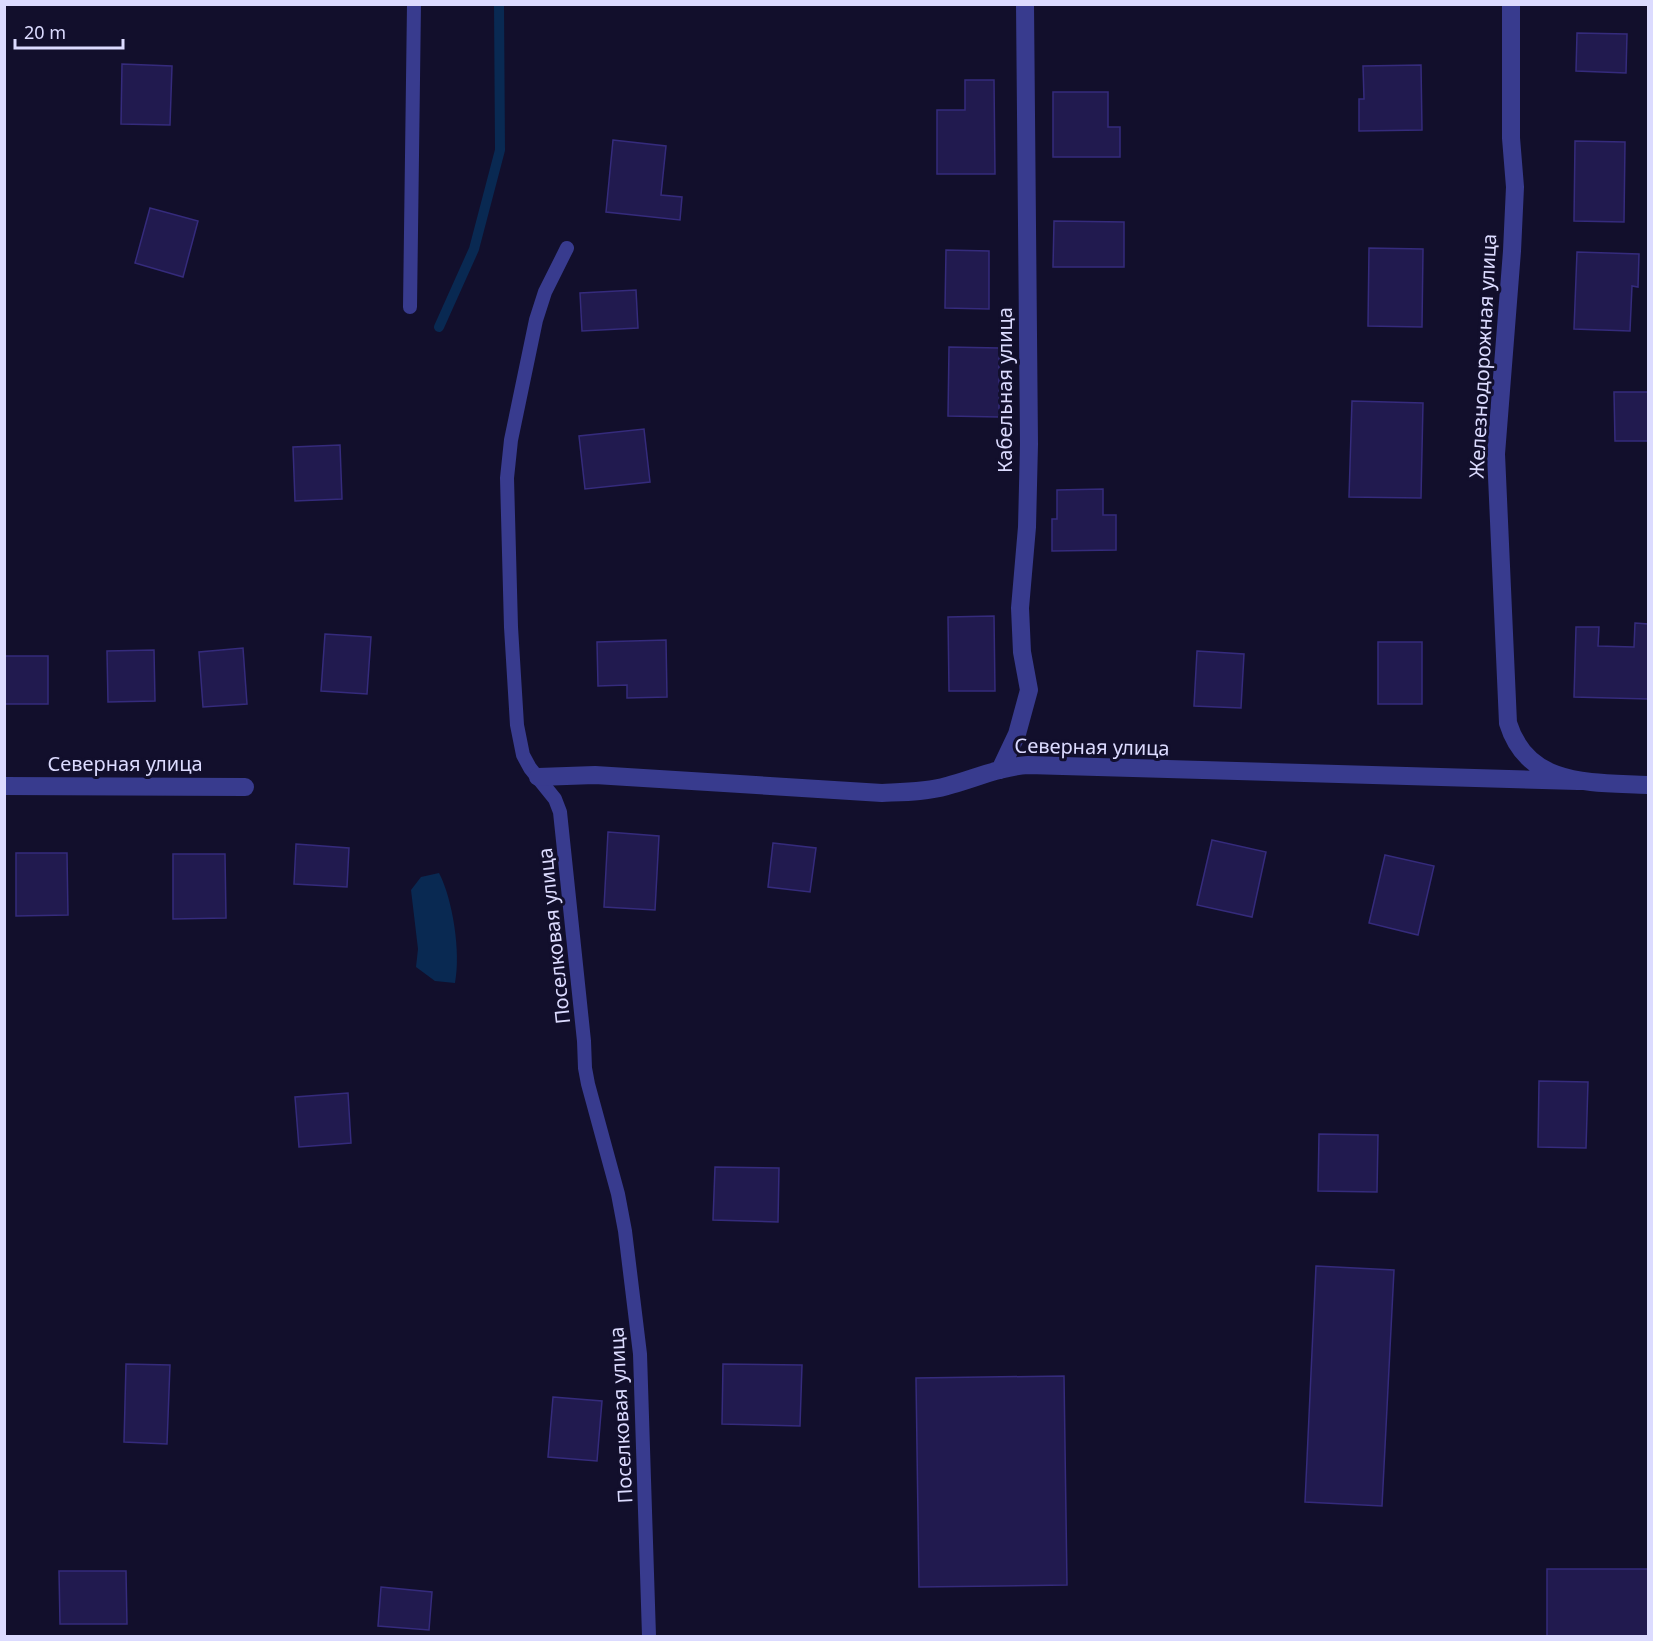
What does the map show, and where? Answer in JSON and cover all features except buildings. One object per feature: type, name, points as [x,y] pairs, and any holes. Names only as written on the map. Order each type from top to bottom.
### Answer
[{"type":"street","name":"Кабельная улица","points":[[1000,770],[1017,734],[1029,690],[1022,652],[1020,608],[1027,527],[1029,444],[1024,4]]},
{"type":"street","name":"Железнодорожная улица","points":[[1511,4],[1511,138],[1515,188],[1496,454],[1508,723],[1513,740],[1524,754],[1542,770],[1578,781],[1648,785]]},
{"type":"street","name":"Северная улица","points":[[538,777],[595,775],[882,793],[944,787],[1010,767],[1028,765],[1578,781]]},
{"type":"street","name":"Северная улица","points":[[4,786],[245,786]]},
{"type":"lane","points":[[410,307],[414,4]]},
{"type":"lane","name":"Поселковая улица","points":[[567,248],[545,292],[536,320],[511,440],[507,478],[511,627],[518,725],[523,755],[530,768],[555,799],[560,812],[585,1068],[618,1194],[630,1266],[640,1354],[649,1636]]},
{"type":"water","points":[[439,873],[448,897],[455,927],[457,971],[455,983],[435,981],[416,967],[418,949],[411,890],[421,877]]},
{"type":"waterway","points":[[439,327],[474,249],[500,150],[499,4]]}]
